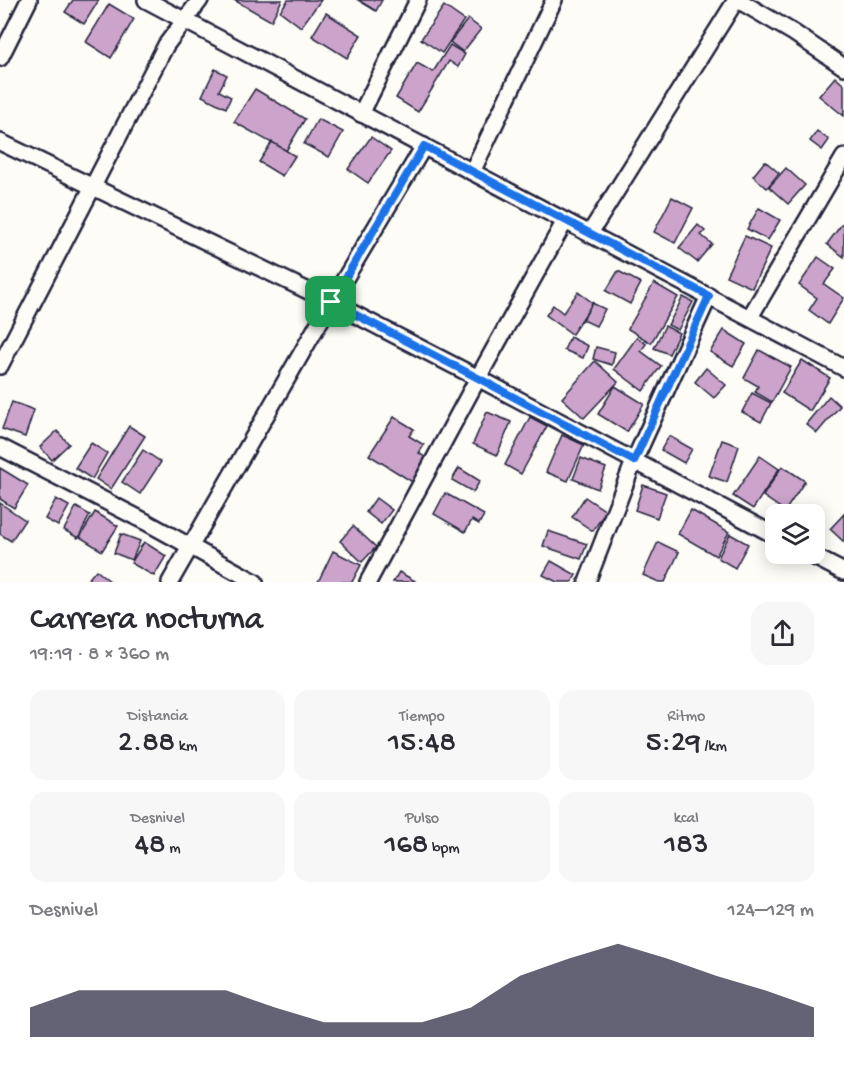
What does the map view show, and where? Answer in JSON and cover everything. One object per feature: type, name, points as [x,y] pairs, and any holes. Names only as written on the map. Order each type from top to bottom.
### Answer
[{"type":"street","points":[[0,58],[29,0]]},
{"type":"street","points":[[146,0],[844,368]]},
{"type":"street","points":[[0,366],[166,45],[200,0]]},
{"type":"street","points":[[361,114],[418,0]]},
{"type":"street","points":[[472,172],[554,0]]},
{"type":"street","points":[[590,233],[737,0],[794,33],[844,67]]},
{"type":"street","points":[[0,142],[331,302],[765,530]]},
{"type":"street","points":[[170,582],[331,302],[424,146]]},
{"type":"street","points":[[750,317],[844,157]]},
{"type":"street","points":[[368,582],[565,221]]},
{"type":"street","points":[[588,582],[634,461],[709,296]]},
{"type":"street","points":[[0,447],[255,582]]},
{"type":"street","points":[[825,562],[840,570],[828,582]]},
{"type":"building","points":[[73,0],[99,0],[84,24],[65,12]]},
{"type":"building","points":[[234,0],[282,0],[271,21]]},
{"type":"building","points":[[288,0],[321,0],[301,27],[280,11]]},
{"type":"building","points":[[358,0],[382,0],[376,11]]},
{"type":"building","points":[[109,4],[134,19],[111,58],[86,42]]},
{"type":"building","points":[[444,6],[464,20],[442,53],[421,39]]},
{"type":"building","points":[[326,13],[361,35],[347,58],[312,36]]},
{"type":"building","points":[[468,19],[481,29],[463,52],[450,42]]},
{"type":"building","points":[[450,45],[465,54],[458,67],[449,61],[418,112],[396,98],[417,63],[433,72]]},
{"type":"building","points":[[215,69],[227,75],[219,91],[231,97],[226,108],[202,96]]},
{"type":"building","points":[[835,77],[844,85],[844,116],[819,96]]},
{"type":"building","points":[[255,89],[305,119],[286,151],[234,122]]},
{"type":"building","points":[[318,119],[343,132],[329,157],[304,144]]},
{"type":"building","points":[[817,131],[829,140],[822,150],[810,141]]},
{"type":"building","points":[[371,137],[391,151],[368,183],[348,169]]},
{"type":"building","points":[[272,142],[295,156],[282,176],[259,162]]},
{"type":"building","points":[[765,161],[779,173],[767,188],[753,176]]},
{"type":"building","points":[[786,168],[805,185],[788,204],[769,187]]},
{"type":"building","points":[[672,197],[693,208],[675,243],[654,232]]},
{"type":"building","points":[[759,208],[780,220],[768,240],[747,229]]},
{"type":"building","points":[[842,224],[844,226],[844,257],[827,244]]},
{"type":"building","points":[[698,225],[705,231],[701,235],[712,244],[697,262],[679,248]]},
{"type":"building","points":[[745,236],[771,248],[752,288],[726,276]]},
{"type":"building","points":[[818,257],[835,269],[824,284],[844,298],[828,324],[809,310],[817,298],[799,285]]},
{"type":"building","points":[[618,271],[641,283],[630,304],[606,291]]},
{"type":"building","points":[[654,283],[678,297],[651,343],[628,329]]},
{"type":"building","points":[[578,292],[593,303],[572,334],[546,315],[553,305],[563,313]]},
{"type":"building","points":[[683,297],[693,302],[678,330],[668,325]]},
{"type":"building","points":[[592,303],[605,309],[596,326],[583,320]]},
{"type":"building","points":[[665,326],[679,333],[669,354],[654,348]]},
{"type":"building","points":[[724,330],[746,344],[733,366],[710,352]]},
{"type":"building","points":[[570,337],[588,346],[583,358],[564,350]]},
{"type":"building","points":[[637,337],[646,344],[641,351],[661,366],[643,391],[614,369]]},
{"type":"building","points":[[596,347],[615,352],[612,365],[593,359]]},
{"type":"building","points":[[759,350],[791,367],[772,402],[755,392],[758,386],[744,378]]},
{"type":"building","points":[[802,360],[830,378],[810,411],[782,393]]},
{"type":"building","points":[[595,361],[618,382],[584,418],[562,398]]},
{"type":"building","points":[[706,368],[726,385],[714,398],[695,382]]},
{"type":"building","points":[[615,386],[644,404],[627,432],[598,414]]},
{"type":"building","points":[[752,393],[771,403],[761,422],[742,412]]},
{"type":"building","points":[[829,396],[840,406],[817,433],[806,424]]},
{"type":"building","points":[[12,402],[34,410],[25,437],[2,429]]},
{"type":"building","points":[[487,412],[511,422],[497,455],[473,444]]},
{"type":"building","points":[[394,417],[414,429],[409,436],[424,445],[419,453],[429,460],[414,483],[369,455]]},
{"type":"building","points":[[530,417],[547,426],[521,474],[505,465]]},
{"type":"building","points":[[129,426],[145,436],[111,489],[96,479]]},
{"type":"building","points":[[57,431],[69,444],[52,460],[40,447]]},
{"type":"building","points":[[562,435],[584,445],[568,481],[546,472]]},
{"type":"building","points":[[669,436],[692,449],[684,463],[661,450]]},
{"type":"building","points":[[722,440],[739,446],[727,482],[709,476]]},
{"type":"building","points":[[91,443],[107,453],[92,479],[75,468]]},
{"type":"building","points":[[143,450],[161,462],[140,494],[122,482]]},
{"type":"building","points":[[760,456],[779,469],[753,509],[733,496]]},
{"type":"building","points":[[581,458],[606,468],[598,489],[573,479]]},
{"type":"building","points":[[782,466],[805,481],[790,504],[775,504],[763,496]]},
{"type":"building","points":[[0,468],[28,485],[14,508],[0,499]]},
{"type":"building","points":[[459,468],[480,481],[473,492],[452,480]]},
{"type":"building","points":[[643,485],[666,493],[657,518],[635,510]]},
{"type":"building","points":[[445,493],[484,515],[479,524],[472,520],[465,532],[434,514]]},
{"type":"building","points":[[585,497],[606,511],[593,531],[572,517]]},
{"type":"building","points":[[376,498],[392,510],[381,524],[366,512]]},
{"type":"building","points":[[56,499],[69,506],[58,526],[45,519]]},
{"type":"building","points":[[0,503],[25,520],[11,541],[0,534]]},
{"type":"building","points":[[76,507],[90,515],[78,538],[64,530]]},
{"type":"building","points":[[691,510],[729,532],[716,556],[678,534]]},
{"type":"building","points":[[95,512],[118,526],[102,551],[80,537]]},
{"type":"building","points":[[844,514],[844,542],[830,529]]},
{"type":"building","points":[[353,526],[376,547],[362,562],[340,541]]},
{"type":"building","points":[[548,531],[587,544],[581,559],[543,546]]},
{"type":"building","points":[[121,534],[140,541],[132,560],[114,553]]},
{"type":"building","points":[[730,534],[748,544],[735,568],[718,558]]},
{"type":"building","points":[[144,542],[166,556],[154,576],[131,563]]},
{"type":"building","points":[[658,542],[679,552],[665,582],[659,582],[643,575]]},
{"type":"building","points":[[333,551],[361,565],[352,582],[318,582]]},
{"type":"building","points":[[551,561],[576,575],[572,582],[557,582],[543,575]]},
{"type":"building","points":[[96,570],[111,582],[86,582]]},
{"type":"building","points":[[399,572],[415,581],[393,582]]},
{"type":"route","points":[[424,146],[709,296],[634,461],[331,302],[424,146]]}]
